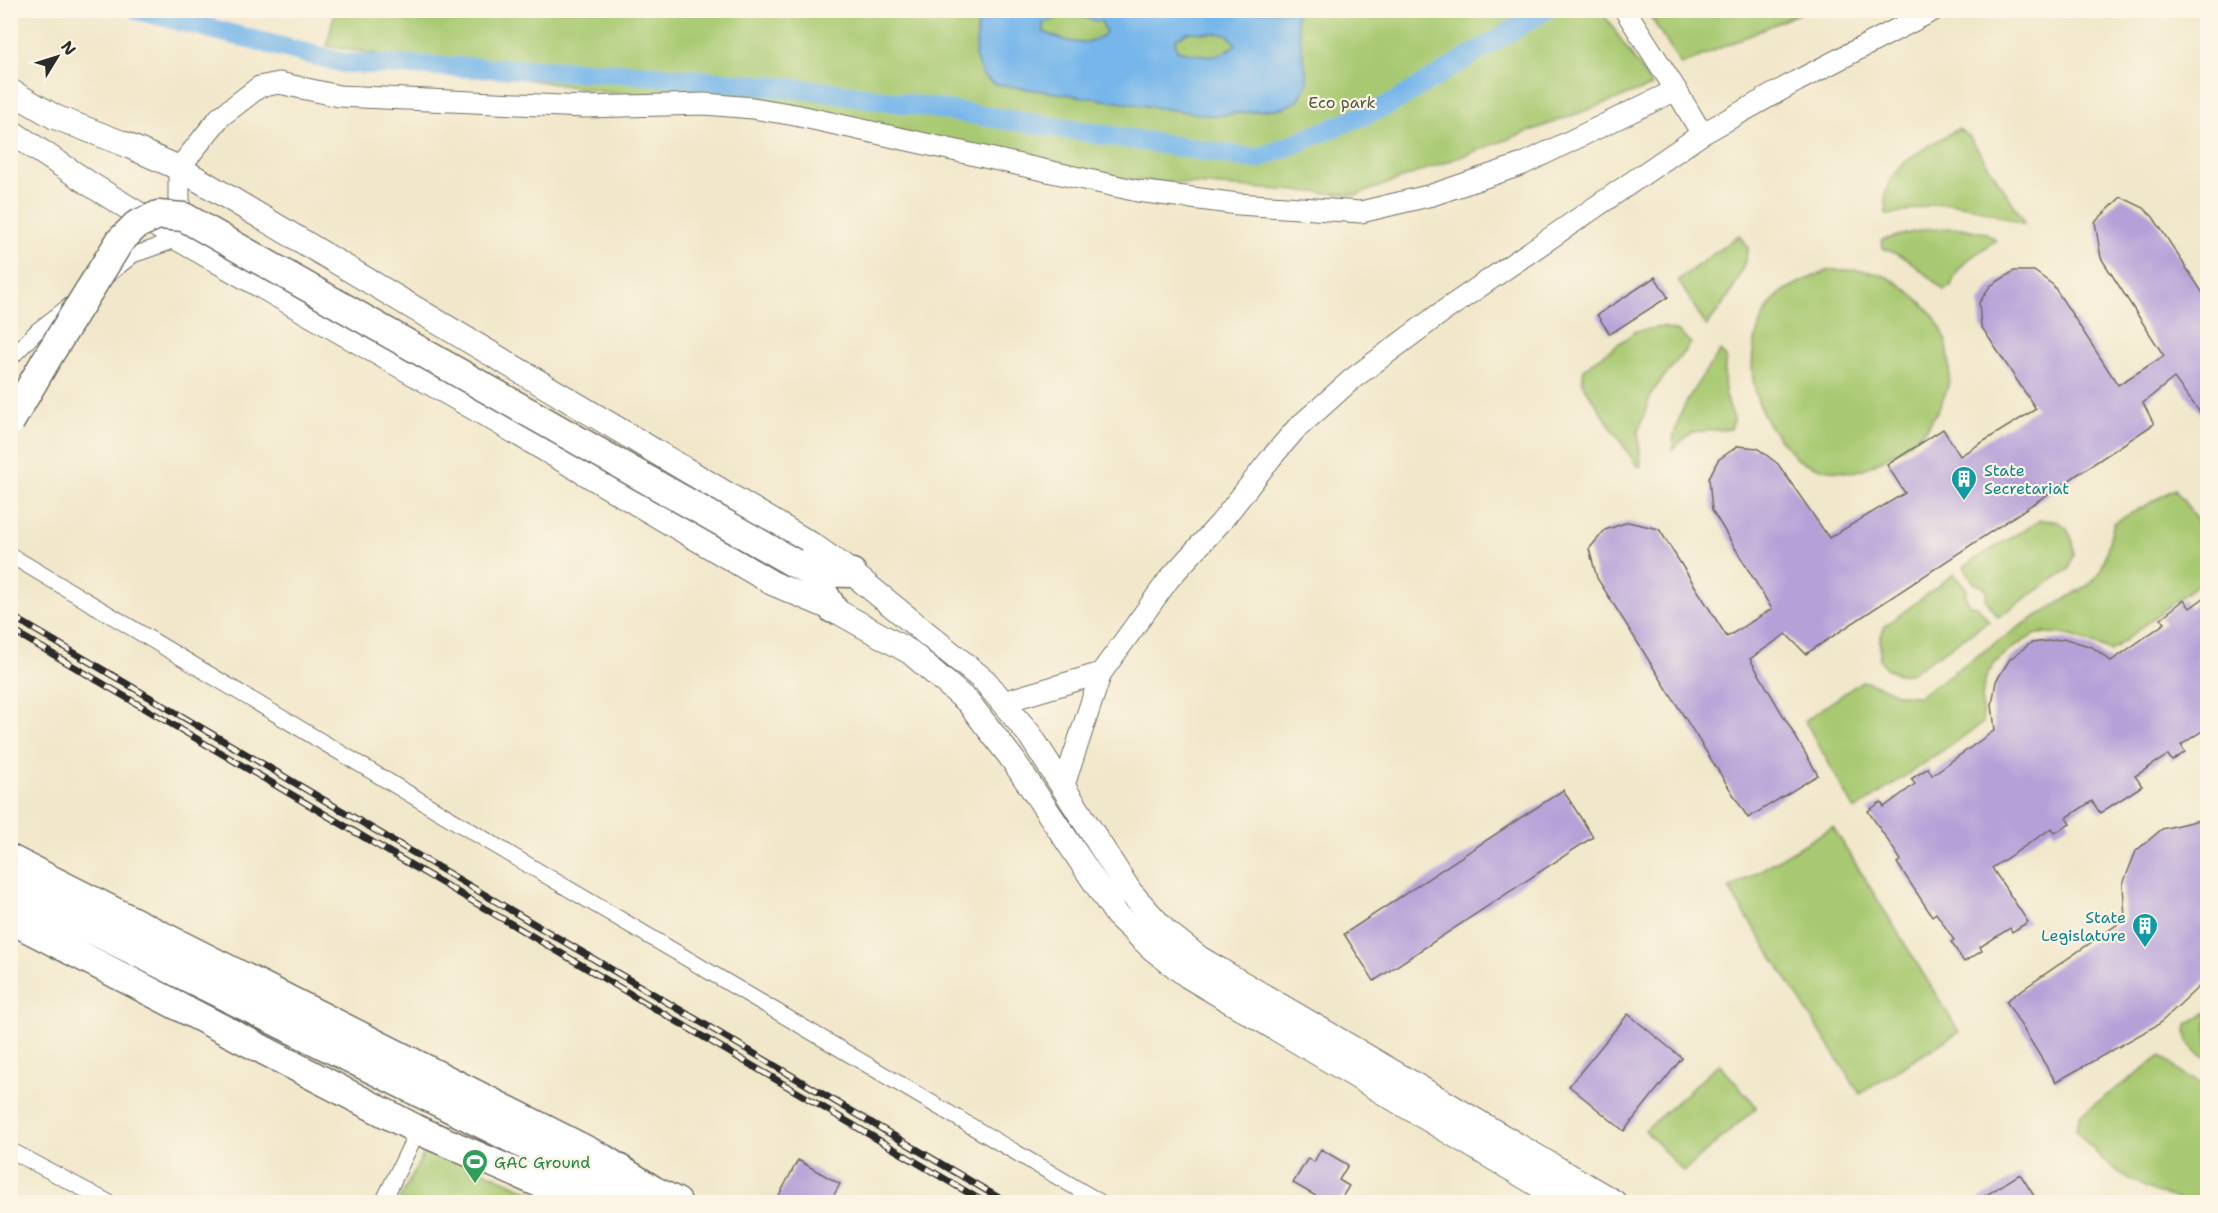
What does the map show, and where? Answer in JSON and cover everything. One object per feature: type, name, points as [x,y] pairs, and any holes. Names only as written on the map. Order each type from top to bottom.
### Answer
[{"type":"highway","points":[[10,422],[120,241],[136,225],[158,215],[184,217],[802,567],[852,573]]},
{"type":"highway","points":[[802,567],[833,609]]},
{"type":"highway","points":[[10,859],[602,1158],[665,1196]]},
{"type":"highway","points":[[10,889],[600,1192]]},
{"type":"highway","points":[[10,919],[418,1130],[600,1192],[665,1196]]},
{"type":"main road","points":[[10,91],[55,117],[179,168],[814,546],[852,573],[986,681],[1030,735],[1130,892],[1165,932],[1198,958],[1614,1203]]},
{"type":"main road","points":[[10,130],[93,186],[179,239],[492,418],[772,583],[833,609],[910,652],[968,702],[1013,760],[1117,915],[1153,949],[1188,976],[1567,1203]]},
{"type":"street","points":[[1625,10],[1702,134]]},
{"type":"street","points":[[1063,788],[1101,673],[1169,579],[1221,522],[1296,429],[1351,380],[1438,315],[1702,134],[1797,81],[1934,10]]},
{"type":"street","points":[[10,359],[38,330],[133,255],[179,239],[179,168],[220,117],[259,87],[279,83],[339,96],[399,100],[584,107],[705,104],[753,108],[795,115],[1138,191],[1239,204],[1361,212],[1432,195],[1523,164],[1676,90]]},
{"type":"street","points":[[10,555],[1100,1203]]},
{"type":"street","points":[[1003,702],[1101,673]]},
{"type":"street","points":[[383,1203],[418,1130]]},
{"type":"street","points":[[10,1150],[108,1203]]},
{"type":"green space","name":"Eco park","points":[[335,10],[1601,10],[1652,86],[1357,195],[1134,180],[327,46]]},
{"type":"green space","points":[[1647,11],[1805,11],[1681,65]]},
{"type":"green space","points":[[1958,129],[1969,136],[2022,217],[2024,224],[1981,210],[1947,204],[1930,205],[1899,214],[1886,215],[1886,191],[1897,171],[1916,154]]},
{"type":"green space","points":[[1960,228],[1986,233],[1996,240],[1963,264],[1951,286],[1944,290],[1906,258],[1883,248],[1882,240],[1926,229]]},
{"type":"green space","points":[[1739,235],[1748,248],[1745,260],[1727,299],[1706,326],[1678,280]]},
{"type":"green space","points":[[1829,270],[1858,270],[1873,273],[1887,277],[1901,286],[1924,305],[1936,319],[1946,341],[1949,359],[1946,392],[1937,413],[1925,429],[1886,458],[1866,468],[1850,472],[1816,467],[1796,458],[1765,418],[1754,388],[1752,372],[1755,340],[1771,304],[1791,287]]},
{"type":"green space","points":[[1663,327],[1678,332],[1691,343],[1652,392],[1638,432],[1641,466],[1637,466],[1582,383],[1584,369],[1636,331]]},
{"type":"green space","points":[[1720,351],[1726,357],[1724,387],[1733,416],[1731,429],[1692,432],[1672,450],[1683,410]]},
{"type":"green space","points":[[2175,489],[2207,534],[2207,577],[2111,651],[2076,637],[2057,633],[2038,634],[2025,640],[1998,660],[1986,677],[1982,698],[1983,723],[1855,810],[1805,721],[1862,681],[1902,695],[1919,696],[2019,627],[2090,584],[2103,564],[2114,523]]},
{"type":"green space","points":[[2040,520],[2057,521],[2066,527],[2073,541],[2074,554],[2069,569],[1998,617],[1986,600],[1987,589],[1973,582],[1964,566]]},
{"type":"green space","points":[[1954,574],[1967,589],[1965,594],[1969,605],[1977,606],[1989,621],[1911,673],[1898,674],[1886,668],[1880,659],[1880,639],[1885,626]]},
{"type":"green space","points":[[1833,827],[1959,1032],[1860,1094],[1729,889]]},
{"type":"green space","points":[[2207,1012],[2207,1058],[2190,1045],[2186,1030],[2187,1024]]},
{"type":"green space","points":[[2161,1056],[2185,1076],[2207,1086],[2207,1202],[2181,1200],[2155,1192],[2130,1179],[2104,1160],[2076,1130],[2080,1115]]},
{"type":"green space","points":[[1719,1064],[1757,1107],[1683,1172],[1645,1130]]},
{"type":"green space","points":[[428,1146],[553,1202],[398,1202]]},
{"type":"water","points":[[979,11],[1295,11],[1308,82],[1298,101],[1283,108],[1215,116],[994,84],[982,75],[975,56]],"holes":[[[1068,14],[1102,22],[1106,33],[1091,41],[1075,42],[1044,32],[1043,23]],[[1189,32],[1227,34],[1236,44],[1222,53],[1208,56],[1177,50],[1175,39]]]},
{"type":"building","name":"State Secretariat","points":[[2121,197],[2144,208],[2153,217],[2208,301],[2208,423],[2174,378],[2143,403],[2154,424],[1806,654],[1786,634],[1750,659],[1818,775],[1748,818],[1597,578],[1589,549],[1605,530],[1628,522],[1659,529],[1727,637],[1772,609],[1712,510],[1709,478],[1718,460],[1738,446],[1757,448],[1778,464],[1829,538],[1905,493],[1887,465],[1943,429],[1960,456],[2036,409],[1981,326],[1979,303],[1990,286],[2014,271],[2034,271],[2053,285],[2118,385],[2164,356],[2101,258],[2095,222]]},
{"type":"building","points":[[1655,277],[1668,297],[1610,334],[1597,315]]},
{"type":"building","points":[[2208,595],[2208,727],[2181,745],[2185,752],[2172,761],[2168,755],[2135,776],[2142,786],[2100,813],[2092,801],[2066,818],[2070,824],[2055,833],[2052,828],[1992,868],[2028,922],[2012,932],[2010,928],[1980,947],[1982,951],[1964,962],[1951,942],[1954,940],[1936,913],[1932,916],[1897,863],[1901,860],[1868,811],[1881,802],[1884,807],[1915,784],[1911,779],[1928,768],[1932,775],[1995,730],[1992,705],[1996,681],[2010,659],[2031,643],[2066,639],[2092,647],[2111,661],[2165,623],[2161,618],[2184,600],[2190,608]]},
{"type":"building","points":[[1563,790],[1593,837],[1374,981],[1344,934]]},
{"type":"building","name":"State Legislature","points":[[2208,818],[2208,978],[2159,1024],[2056,1082],[2006,1001],[2125,919],[2123,884],[2136,851],[2162,829]]},
{"type":"building","points":[[1628,1014],[1682,1058],[1624,1131],[1569,1086]]},
{"type":"building","points":[[1321,1149],[1348,1165],[1339,1180],[1349,1186],[1339,1202],[1326,1202],[1293,1183],[1308,1158],[1314,1162]]},
{"type":"building","points":[[798,1160],[840,1184],[830,1202],[782,1202],[777,1199]]},
{"type":"building","points":[[2020,1174],[2038,1202],[1975,1202]]},
{"type":"waterway","points":[[138,10],[344,63],[624,73],[831,92],[1257,159],[1389,105],[1546,10]]},
{"type":"railway","points":[[10,615],[1006,1202]]},
{"type":"railway","points":[[10,629],[984,1202]]},
{"type":"place","name":"State Secretariat","points":[[1964,502]]},
{"type":"place","name":"State Legislature","points":[[2145,949]]},
{"type":"place","name":"GAC Ground","points":[[475,1185]]}]
